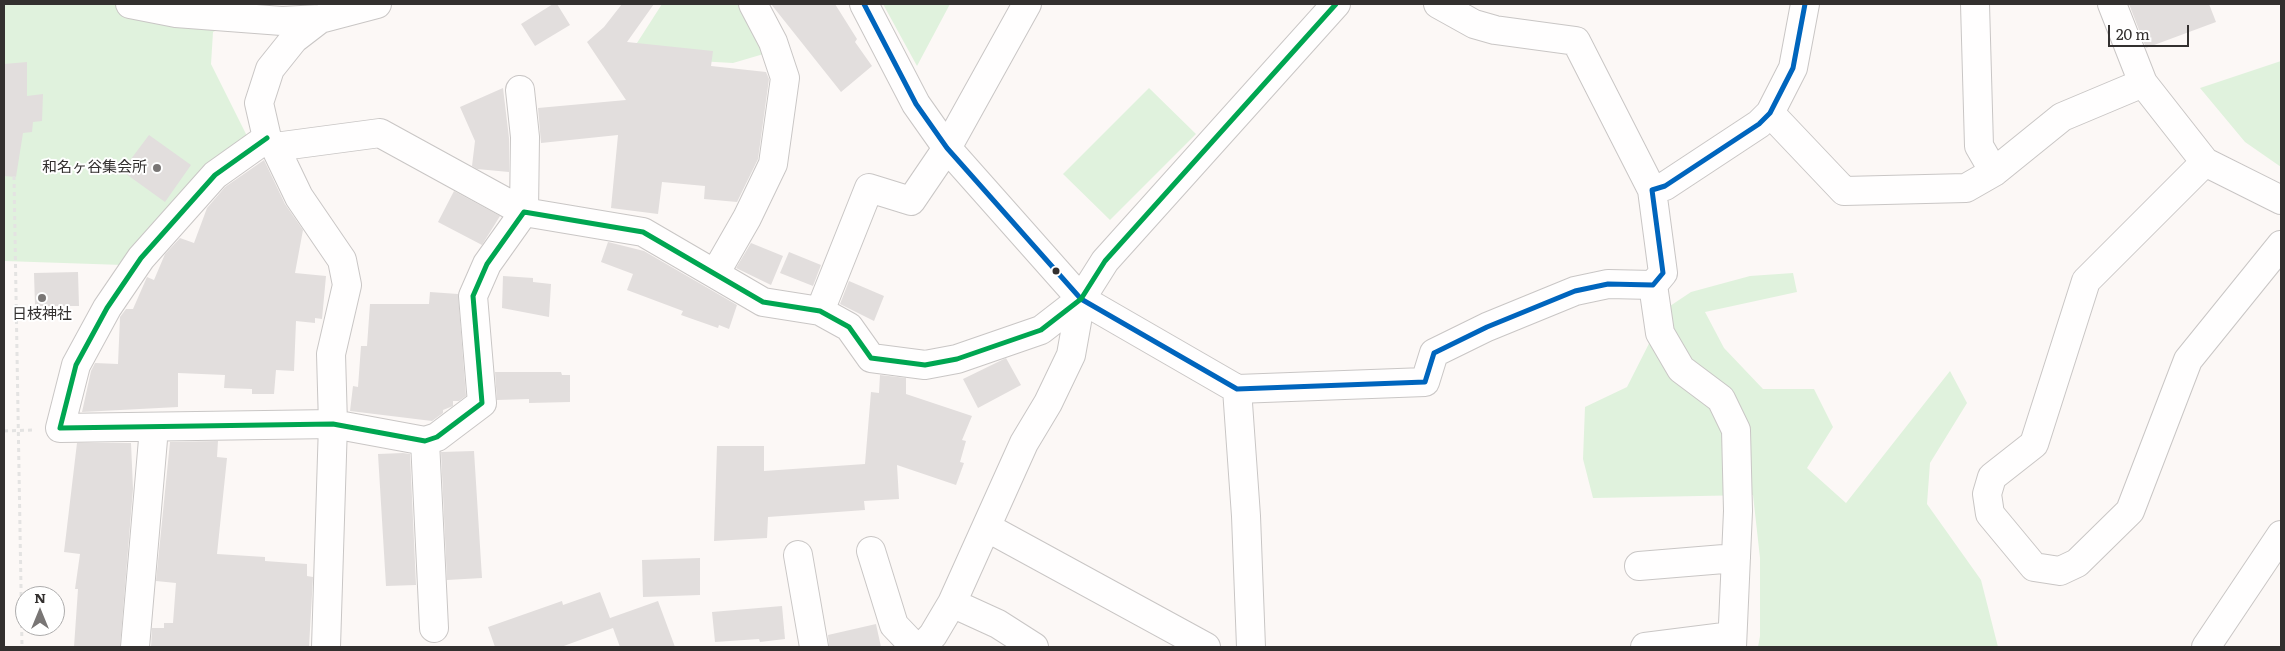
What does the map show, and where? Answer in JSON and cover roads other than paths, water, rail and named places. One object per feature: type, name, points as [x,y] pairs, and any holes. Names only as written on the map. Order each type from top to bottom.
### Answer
[{"type":"street","points":[[130,4],[176,13],[282,21],[320,19],[372,5]]},
{"type":"street","points":[[716,272],[747,218],[773,164],[777,136],[784,78],[773,42],[753,4]]},
{"type":"street","points":[[864,4],[916,104],[947,148],[1081,299],[1237,389],[1425,382],[1434,353],[1487,327],[1575,291],[1608,284],[1653,286]]},
{"type":"street","points":[[820,311],[869,188],[910,201],[947,148],[1027,4]]},
{"type":"street","points":[[520,90],[525,137],[524,212],[487,264],[473,296],[482,403],[437,437],[425,441],[333,424],[60,428],[76,365],[107,308],[141,258],[215,175],[271,143],[380,134],[524,212],[643,232],[716,272],[763,302],[820,311],[849,327],[871,358],[925,365],[957,359],[1041,330],[1081,299],[1104,261],[1336,4]]},
{"type":"street","points":[[1438,4],[1474,24],[1495,30],[1576,41],[1652,190],[1663,273],[1653,286],[1660,333],[1681,369],[1721,399],[1736,430],[1738,511],[1732,642],[1645,647]]},
{"type":"street","points":[[1652,190],[1665,186],[1688,171],[1759,124],[1770,113],[1793,68],[1806,4]]},
{"type":"street","points":[[1975,4],[1979,146],[1994,172]]},
{"type":"street","points":[[2112,4],[2143,83],[2205,162],[2281,200]]},
{"type":"street","points":[[320,19],[294,39],[270,69],[259,103],[271,143],[299,197],[342,260],[347,285],[331,354],[333,424],[326,647]]},
{"type":"street","points":[[1770,113],[1844,191],[1966,188],[1994,172],[2062,117],[2143,83]]},
{"type":"street","points":[[2205,162],[2086,281],[2034,444],[1992,477],[1987,494],[1990,514],[2034,566],[2060,571],[2077,563],[2130,511],[2188,360],[2281,244]]},
{"type":"street","points":[[922,647],[933,635],[952,603],[988,528],[1024,443],[1048,403],[1071,355],[1081,299]]},
{"type":"street","points":[[1237,389],[1246,516],[1251,647]]},
{"type":"street","points":[[135,647],[154,428]]},
{"type":"street","points":[[425,441],[434,628]]},
{"type":"street","points":[[988,528],[1206,647]]},
{"type":"street","points":[[2206,647],[2281,535]]},
{"type":"street","points":[[871,551],[894,625],[915,647]]},
{"type":"street","points":[[798,555],[814,647]]},
{"type":"street","points":[[1639,566],[1736,558]]},
{"type":"street","points":[[952,603],[998,624],[1034,647]]},
{"type":"place","name":"和名ヶ谷集会所","points":[[157,168]]},
{"type":"place","name":"日枝神社","points":[[42,298]]}]
